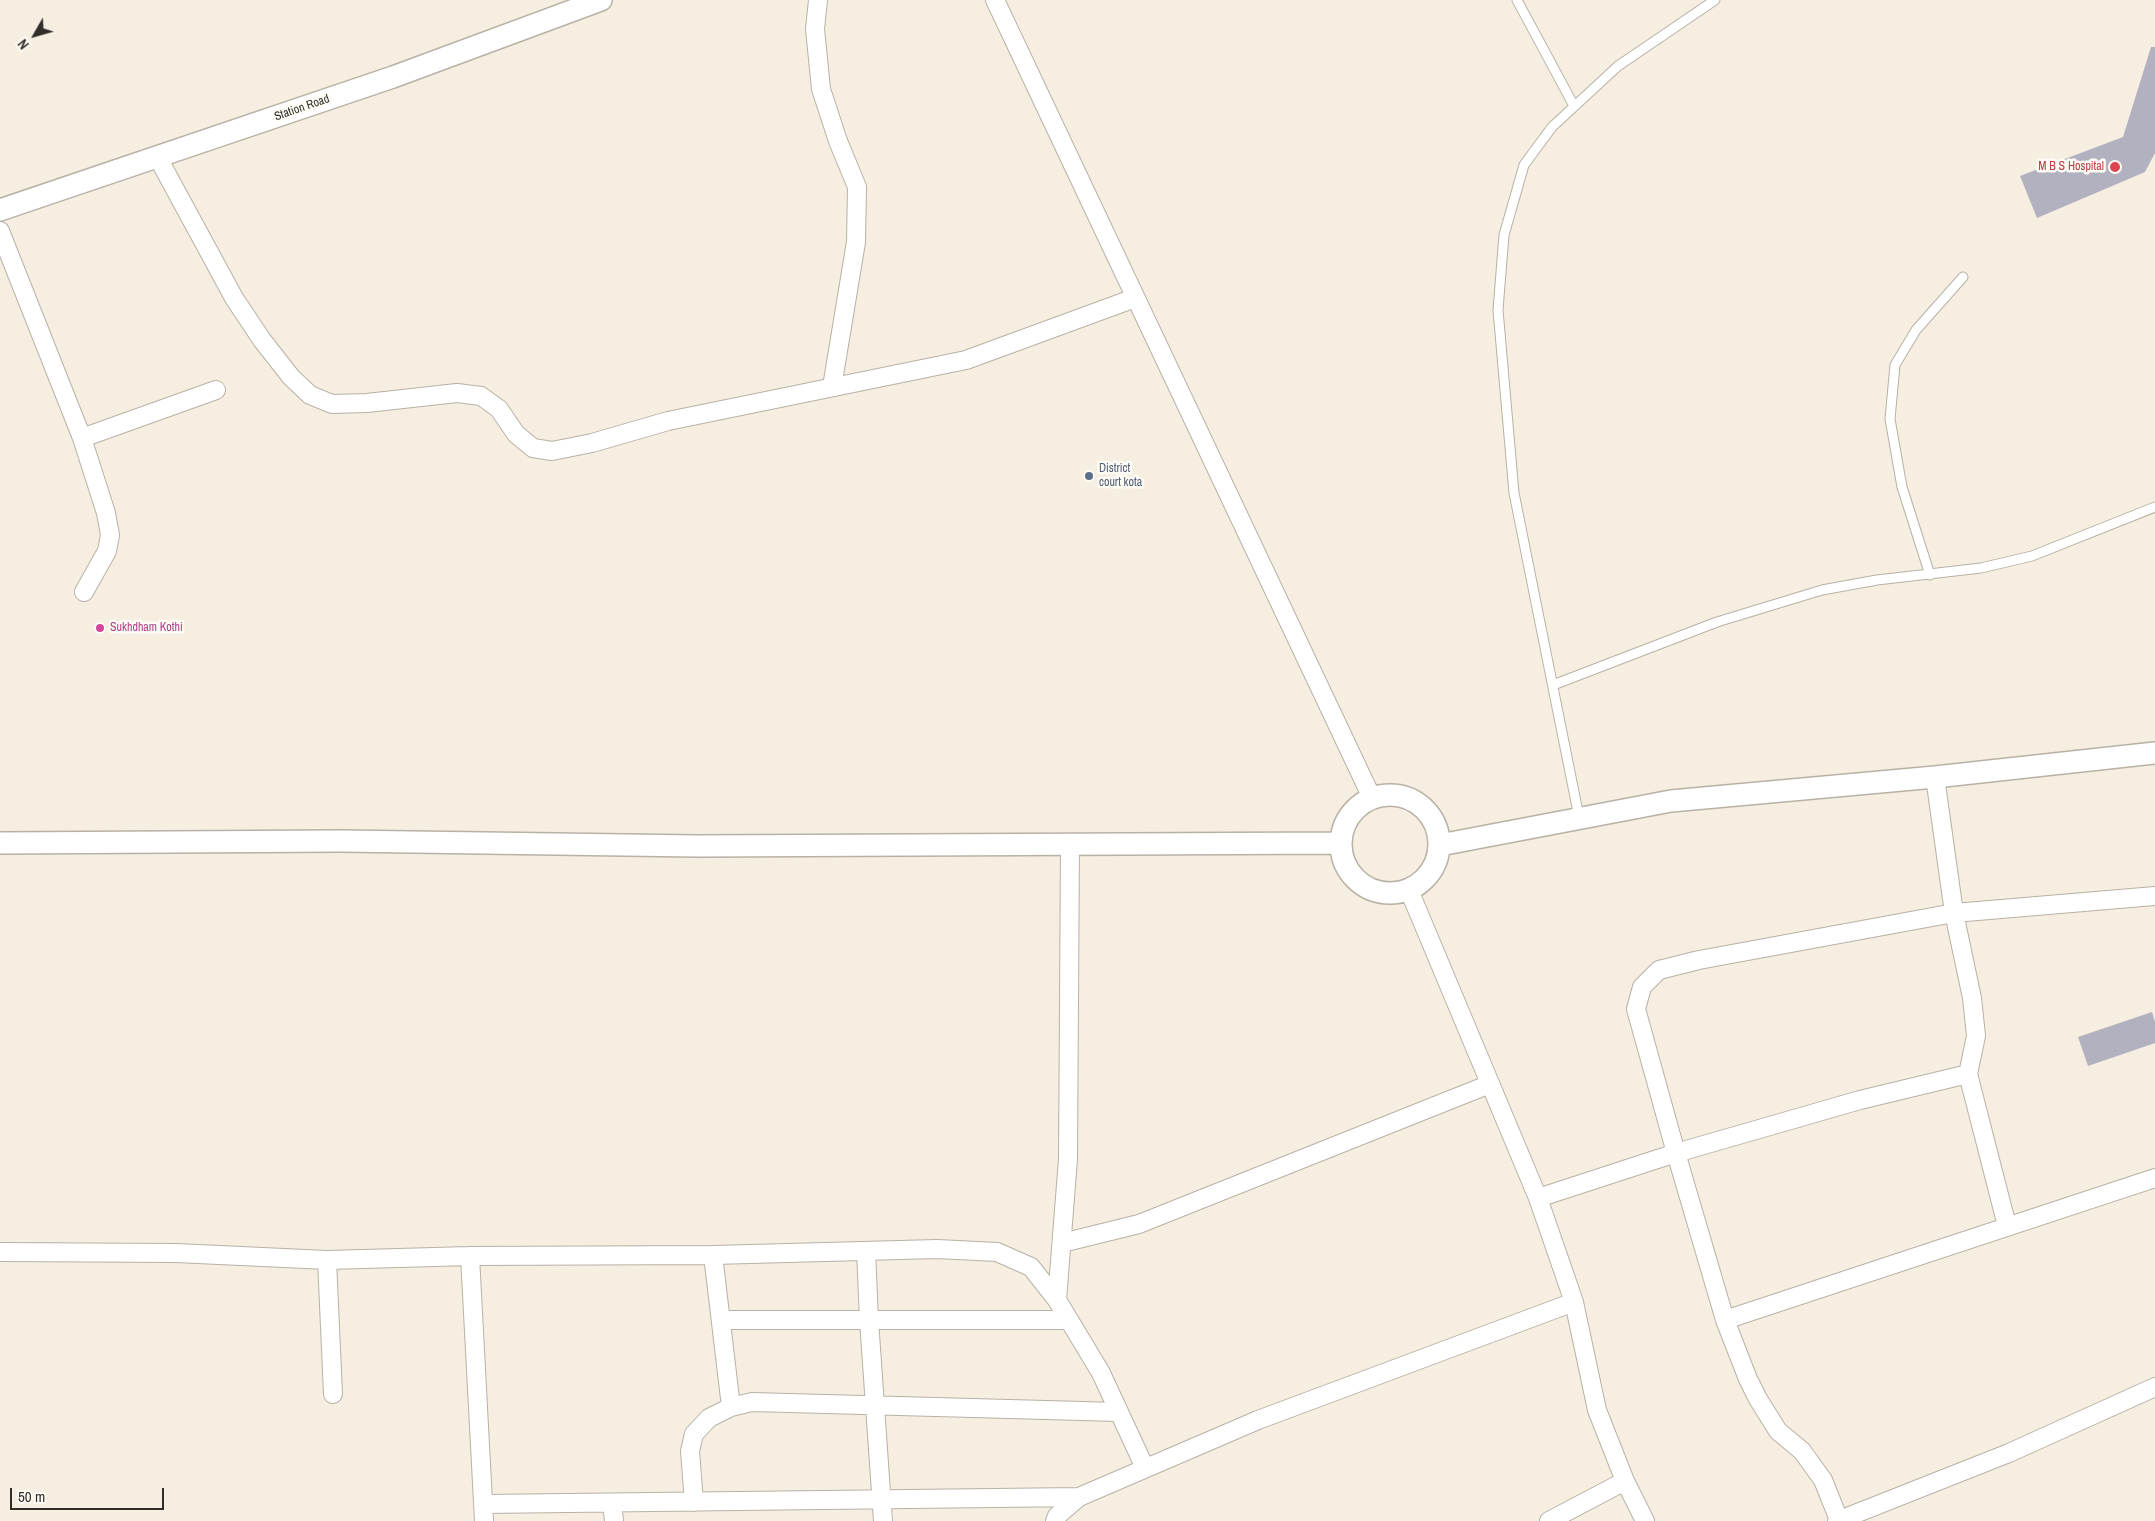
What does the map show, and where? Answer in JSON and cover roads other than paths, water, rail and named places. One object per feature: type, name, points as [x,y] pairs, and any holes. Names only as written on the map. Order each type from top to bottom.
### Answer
[{"type":"street","name":"Station Road","points":[[0,210],[393,77],[601,0]]},
{"type":"street","points":[[818,0],[815,29],[821,89],[838,141],[857,187],[856,242],[832,387]]},
{"type":"street","points":[[995,0],[1372,798]]},
{"type":"street","points":[[157,156],[234,298],[262,340],[291,377],[310,396],[332,404],[367,403],[458,392],[482,396],[498,409],[516,434],[533,448],[552,451],[592,443],[668,421],[966,360],[1136,298]]},
{"type":"street","points":[[0,231],[82,438],[106,513],[110,535],[107,551],[84,592]]},
{"type":"street","points":[[82,438],[216,390]]},
{"type":"street","points":[[1440,845],[1671,801],[1935,777],[2155,753]]},
{"type":"street","points":[[1935,777],[1954,913],[1972,998],[1976,1036],[1968,1074],[2007,1226]]},
{"type":"street","points":[[1391,794],[1410,799],[1426,810],[1436,826],[1440,845],[1436,864],[1425,880],[1409,890],[1390,893],[1371,889],[1355,878],[1344,862],[1341,843],[1345,824],[1356,808],[1372,798],[1391,794]]},
{"type":"street","points":[[0,843],[341,841],[698,846],[1341,843]]},
{"type":"street","points":[[1057,1300],[1068,1159],[1070,845]]},
{"type":"street","points":[[1409,890],[1538,1198],[1574,1302],[1597,1410],[1625,1481],[1645,1521]]},
{"type":"street","points":[[2155,896],[1954,913],[1699,960],[1659,970],[1642,986],[1636,1009],[1725,1320],[1748,1379],[1778,1431],[1802,1451],[1822,1480],[1838,1521],[2009,1453],[2155,1388]]},
{"type":"street","points":[[1538,1198],[1676,1153],[1860,1100],[1968,1074]]},
{"type":"street","points":[[1062,1243],[1139,1224],[1490,1084]]},
{"type":"street","points":[[1725,1320],[2155,1178]]},
{"type":"street","points":[[0,1252],[176,1253],[327,1260],[470,1256],[713,1255],[937,1248],[997,1252],[1031,1267],[1057,1300],[1101,1373],[1145,1468]]},
{"type":"street","points":[[866,1251],[869,1320],[884,1521]]},
{"type":"street","points":[[713,1255],[731,1407]]},
{"type":"street","points":[[470,1256],[483,1513],[612,1503],[1079,1497]]},
{"type":"street","points":[[327,1260],[333,1394]]},
{"type":"street","points":[[1055,1521],[1057,1516],[1079,1497],[1258,1420],[1574,1302]]},
{"type":"street","points":[[721,1320],[1069,1320]]},
{"type":"street","points":[[694,1502],[690,1451],[694,1434],[710,1418],[731,1407],[752,1402],[876,1407],[1119,1412]]},
{"type":"street","points":[[1549,1521],[1625,1481]]},
{"type":"street","points":[[612,1503],[614,1521]]},
{"type":"lane","points":[[1517,0],[1574,106]]},
{"type":"lane","points":[[1579,817],[1514,494],[1498,310],[1504,234],[1524,165],[1552,127],[1618,66],[1715,0]]},
{"type":"lane","points":[[1930,575],[1902,486],[1890,419],[1896,364],[1916,330],[1963,276]]},
{"type":"lane","points":[[1553,686],[1717,622],[1822,590],[1877,580],[1981,568],[2032,556],[2155,507]]},
{"type":"place","name":"M B S Hospital","points":[[2115,167]]},
{"type":"place","name":"District court kota","points":[[1089,476]]},
{"type":"place","name":"Sukhdham Kothi","points":[[100,628]]}]
